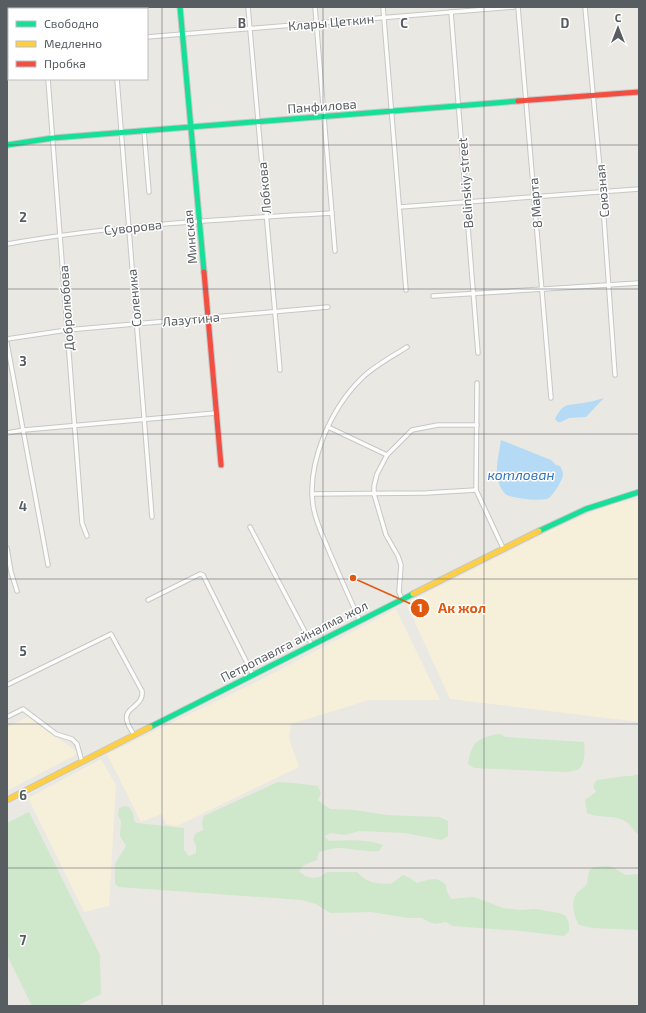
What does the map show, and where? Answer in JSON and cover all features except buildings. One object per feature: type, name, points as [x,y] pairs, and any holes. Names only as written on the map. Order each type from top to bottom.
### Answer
[{"type":"main road","name":"Минская","points":[[180,7],[221,465]]},
{"type":"main road","name":"Панфилова","points":[[7,146],[53,138],[639,92]]},
{"type":"main road","name":"Петропавлға айналма жол","points":[[7,800],[503,548],[579,512],[639,492]]},
{"type":"street","name":"Лобкова","points":[[248,7],[280,370]]},
{"type":"street","points":[[315,7],[335,251]]},
{"type":"street","points":[[383,7],[406,290]]},
{"type":"street","name":"Клары Цеткин","points":[[148,37],[514,7]]},
{"type":"street","name":"8 Марта","points":[[518,7],[551,398]]},
{"type":"street","name":"Союзная","points":[[585,7],[602,192],[615,375]]},
{"type":"street","name":"Belinskiy street","points":[[451,12],[478,353]]},
{"type":"street","name":"Добролюбова","points":[[48,80],[82,523],[87,536]]},
{"type":"street","name":"Соленика","points":[[116,80],[152,517]]},
{"type":"street","points":[[144,131],[149,192]]},
{"type":"street","points":[[400,208],[639,188]]},
{"type":"street","name":"Суворова","points":[[7,244],[60,234],[199,220],[332,213]]},
{"type":"street","points":[[433,296],[639,283]]},
{"type":"street","name":"Лазутина","points":[[7,339],[67,330],[328,307]]},
{"type":"street","points":[[7,343],[48,566]]},
{"type":"street","points":[[360,620],[315,516],[312,494],[312,479],[315,463],[336,410],[363,377],[407,347]]},
{"type":"street","points":[[477,383],[476,490],[503,548]]},
{"type":"street","points":[[7,433],[24,430],[216,414]]},
{"type":"street","points":[[402,599],[398,592],[401,565],[398,556],[386,535],[374,494],[375,480],[387,455],[408,433],[417,428],[438,425],[477,425]]},
{"type":"street","points":[[328,427],[387,455]]},
{"type":"street","points":[[312,494],[374,494],[476,490]]},
{"type":"street","points":[[250,527],[312,645]]},
{"type":"street","points":[[7,548],[11,572],[17,591]]},
{"type":"street","points":[[148,600],[200,574],[203,574],[253,675]]},
{"type":"street","points":[[7,685],[111,634],[142,691],[142,697],[139,703],[126,715],[127,722],[134,735]]},
{"type":"street","points":[[7,717],[23,709],[56,734],[72,740],[77,744],[82,762]]},
{"type":"shaded area","points":[[639,499],[639,722],[450,699],[406,603],[553,529],[616,503]]},
{"type":"shaded area","points":[[396,609],[440,700],[369,700],[291,724],[289,739],[299,767],[177,826],[166,824],[162,814],[141,822],[107,754],[250,685]]},
{"type":"shaded area","points":[[28,717],[79,753],[7,791],[7,727]]},
{"type":"shaded area","points":[[101,759],[116,785],[109,906],[84,912],[28,798]]},
{"type":"green space","points":[[497,734],[505,737],[584,742],[584,759],[582,766],[579,769],[567,772],[474,768],[468,764],[473,746],[484,738]]},
{"type":"green space","points":[[639,774],[639,835],[621,819],[596,816],[587,813],[585,800],[596,792],[593,786],[597,780]]},
{"type":"green space","points":[[278,782],[318,786],[321,793],[318,800],[330,809],[354,810],[387,815],[439,817],[448,821],[448,836],[442,840],[405,833],[359,831],[345,835],[331,833],[324,836],[329,841],[350,840],[383,845],[379,851],[341,848],[319,852],[317,860],[304,865],[299,871],[305,876],[312,878],[320,877],[327,872],[357,872],[369,881],[391,884],[403,875],[417,883],[435,879],[446,885],[447,892],[451,899],[474,897],[503,908],[520,910],[536,909],[559,913],[566,916],[569,924],[569,931],[564,936],[452,926],[446,922],[436,924],[422,918],[408,918],[371,912],[330,913],[316,904],[302,900],[119,887],[115,884],[115,864],[126,846],[120,836],[121,822],[118,815],[119,808],[125,806],[129,807],[133,813],[134,821],[137,823],[184,828],[184,850],[189,856],[196,853],[196,846],[193,839],[196,833],[203,830],[202,823],[204,816]]},
{"type":"green space","points":[[29,812],[100,955],[101,994],[77,1006],[32,1006],[7,955],[7,823]]},
{"type":"green space","points":[[608,866],[626,875],[639,874],[639,930],[593,928],[579,925],[577,921],[573,905],[577,893],[587,884],[589,871],[594,867]]},
{"type":"water","points":[[604,398],[586,417],[569,418],[561,422],[558,422],[555,419],[563,407]]},
{"type":"water","name":"котлован","points":[[501,440],[551,460],[556,465],[560,466],[563,477],[558,487],[549,498],[534,500],[507,495],[504,492],[497,477]]},
{"type":"traffic: fast","points":[[180,7],[204,272]]},
{"type":"traffic: fast","points":[[7,145],[53,138],[518,101]]},
{"type":"traffic: fast","points":[[539,531],[586,509],[639,492]]},
{"type":"traffic: fast","points":[[150,727],[413,594]]},
{"type":"traffic: slow","points":[[413,594],[539,531]]},
{"type":"traffic: slow","points":[[7,800],[150,727]]},
{"type":"traffic: jam","points":[[518,101],[639,92]]},
{"type":"traffic: jam","points":[[204,272],[221,465]]},
{"type":"place","name":"Ак жол","points":[[353,578]]}]
